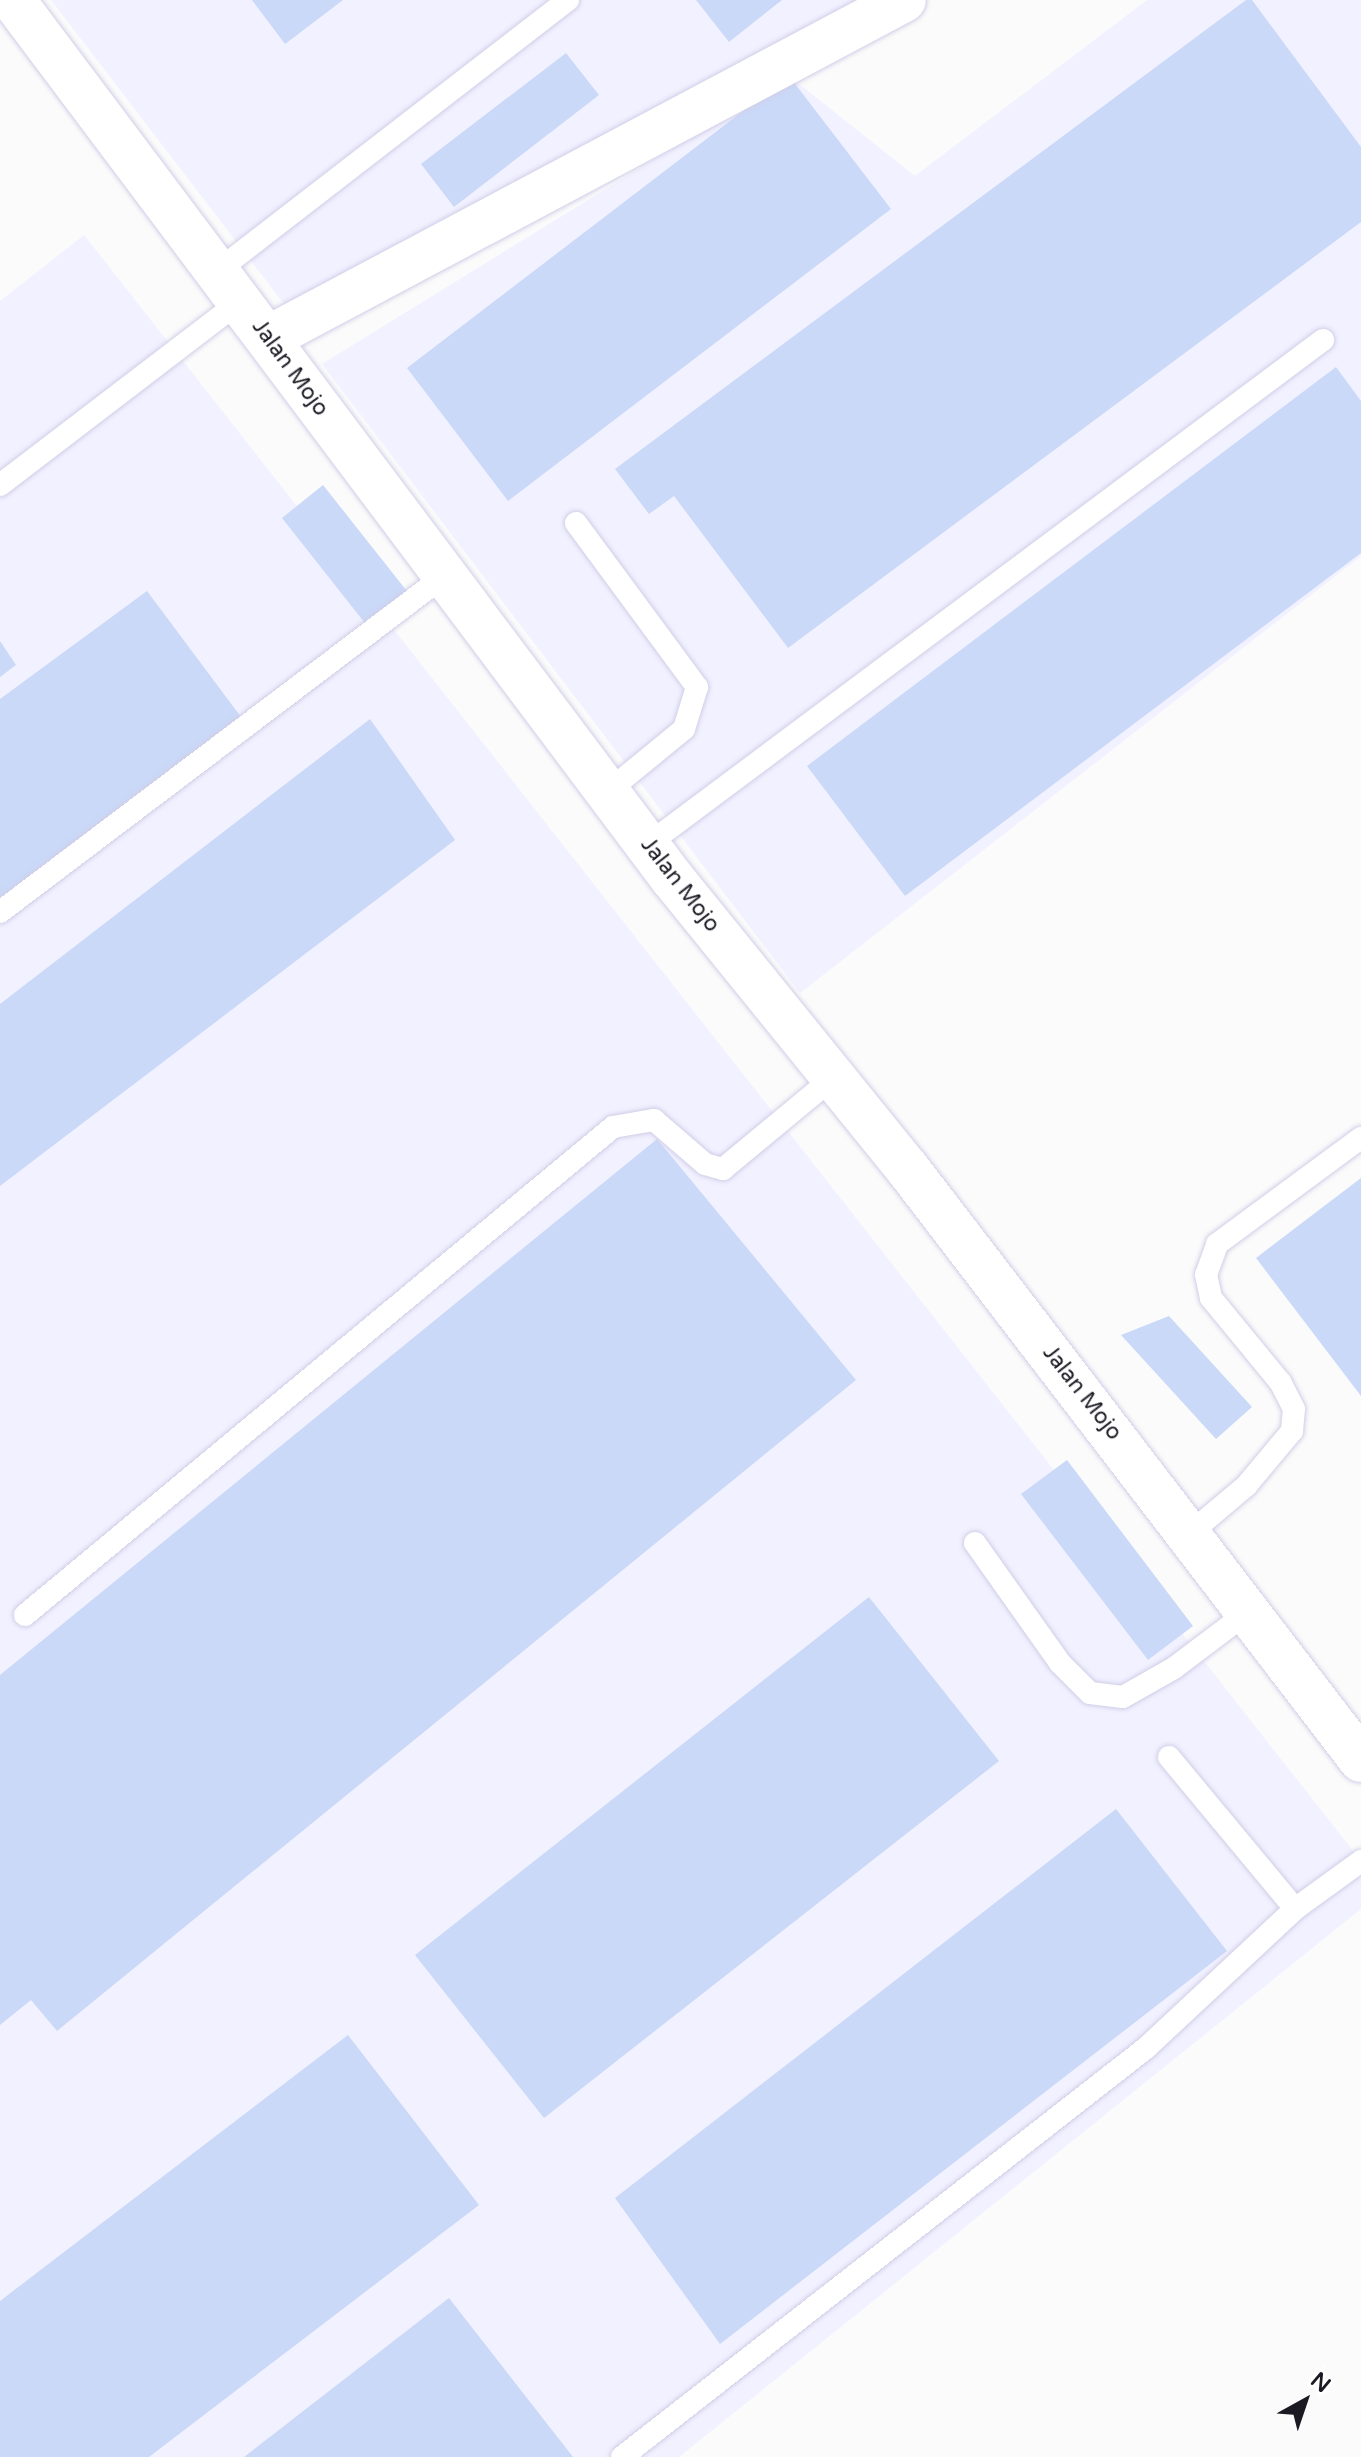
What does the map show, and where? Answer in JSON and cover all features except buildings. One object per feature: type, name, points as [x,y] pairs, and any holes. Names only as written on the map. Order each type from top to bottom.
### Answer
[{"type":"street","name":"Jalan Mojo","points":[[13,0],[647,845],[1189,1534],[1361,1760]]},
{"type":"street","points":[[268,338],[904,0]]},
{"type":"lane","points":[[0,485],[228,286],[568,0]]},
{"type":"lane","points":[[647,845],[1323,340]]},
{"type":"lane","points":[[576,523],[697,687],[684,729],[607,792]]},
{"type":"lane","points":[[0,912],[443,577]]},
{"type":"lane","points":[[25,1615],[613,1127],[654,1120],[705,1164],[723,1169],[833,1078]]},
{"type":"lane","points":[[1189,1534],[1277,1456],[1292,1431],[1294,1409],[1280,1382],[1211,1298],[1206,1275],[1217,1244],[1361,1138]]},
{"type":"lane","points":[[975,1543],[1060,1663],[1090,1693],[1123,1697],[1174,1668],[1248,1612]]},
{"type":"lane","points":[[1169,1757],[1295,1909]]},
{"type":"lane","points":[[622,2457],[1146,2048],[1295,1909],[1361,1861]]},
{"type":"shaded area","points":[[51,0],[864,0],[298,322]]},
{"type":"shaded area","points":[[1147,0],[1361,0],[1361,556],[800,993],[322,364],[789,76],[915,176]]},
{"type":"shaded area","points":[[84,235],[1361,1861],[1361,1909],[679,2457],[0,2457],[0,301]]}]
